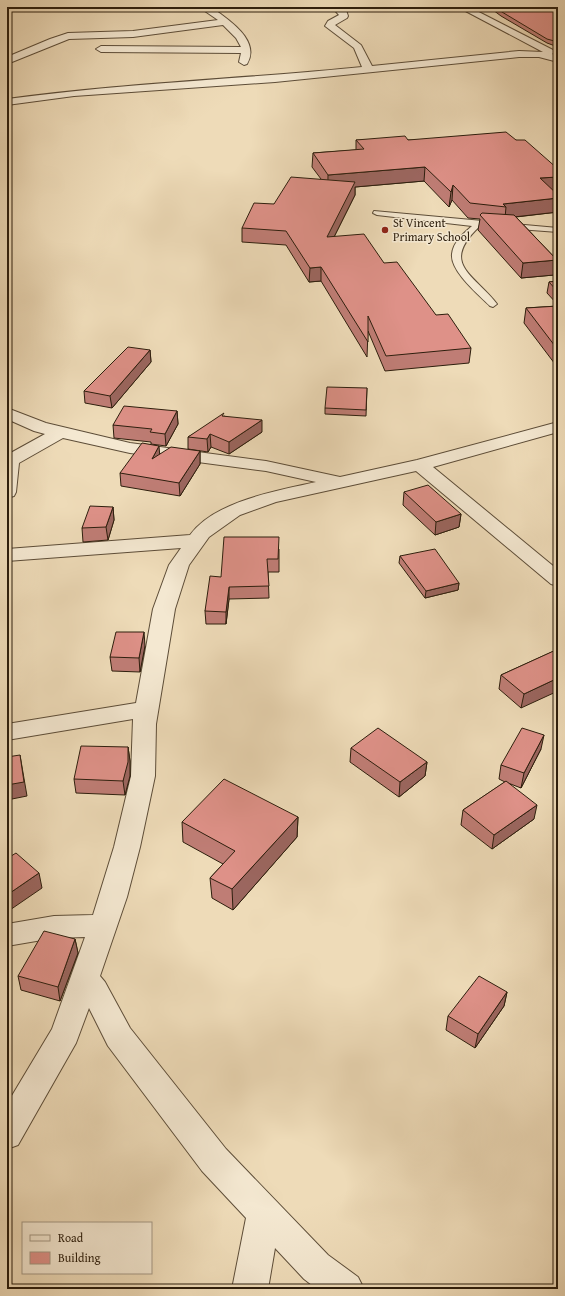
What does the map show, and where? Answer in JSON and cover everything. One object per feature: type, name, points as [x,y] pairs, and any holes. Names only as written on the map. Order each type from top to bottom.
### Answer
[{"type":"street","points":[[203,7],[225,22],[244,42],[246,50],[244,61],[253,80]]},
{"type":"street","points":[[336,7],[344,16],[331,23],[330,26],[358,47],[368,69]]},
{"type":"street","points":[[462,7],[558,57]]},
{"type":"street","points":[[8,60],[74,35],[133,34],[225,22]]},
{"type":"street","points":[[536,46],[558,45]]},
{"type":"street","points":[[34,50],[60,49]]},
{"type":"street","points":[[88,49],[246,50]]},
{"type":"street","points":[[7,102],[74,93],[253,80],[520,54],[539,54],[558,57]]},
{"type":"street","points":[[7,413],[40,427],[130,448],[266,466],[340,482]]},
{"type":"street","points":[[7,1134],[65,1034],[113,897],[127,848],[143,776],[144,724],[164,609],[179,565],[202,533],[233,511],[271,498],[420,465],[558,428]]},
{"type":"street","points":[[7,492],[10,464],[13,459],[61,432]]},
{"type":"street","points":[[420,465],[558,580]]},
{"type":"street","points":[[7,555],[196,541]]},
{"type":"street","points":[[7,732],[147,709]]},
{"type":"street","points":[[7,935],[39,928],[80,924],[102,927]]},
{"type":"street","points":[[84,977],[95,991],[118,1037],[214,1160],[316,1267],[346,1289]]},
{"type":"street","points":[[250,1289],[264,1213]]},
{"type":"lane","points":[[377,213],[478,224],[558,230]]},
{"type":"lane","points":[[478,224],[460,244],[455,255],[458,264],[466,275],[493,304]]},
{"type":"building","points":[[495,7],[558,7],[558,42],[547,39]]},
{"type":"building","points":[[506,132],[516,140],[525,140],[558,169],[558,177],[540,178],[558,195],[558,198],[503,204],[506,207],[470,203],[453,185],[451,192],[425,167],[328,175],[313,153],[364,149],[356,140],[405,136],[408,140]]},
{"type":"building","points":[[291,177],[355,182],[327,237],[364,234],[384,263],[397,262],[436,315],[448,314],[471,348],[386,356],[368,316],[368,342],[321,267],[310,268],[286,231],[242,228],[254,203],[274,204]]},
{"type":"building","points":[[482,213],[514,215],[557,260],[523,263],[480,215]]},
{"type":"building","points":[[558,281],[558,292],[549,282]]},
{"type":"building","points":[[558,306],[558,350],[526,308]]},
{"type":"building","points":[[128,347],[150,350],[110,396],[84,391]]},
{"type":"building","points":[[327,387],[367,388],[366,410],[325,408]]},
{"type":"building","points":[[124,406],[177,411],[165,434],[150,432],[152,429],[113,425]]},
{"type":"building","points":[[224,413],[222,416],[262,420],[229,442],[210,434],[207,439],[188,437]]},
{"type":"building","points":[[142,443],[159,446],[152,459],[171,447],[200,451],[179,483],[120,473]]},
{"type":"building","points":[[428,485],[461,514],[436,522],[404,492]]},
{"type":"building","points":[[90,506],[113,507],[106,527],[82,528]]},
{"type":"building","points":[[224,537],[279,537],[278,559],[267,559],[269,586],[229,587],[226,612],[205,611],[210,576],[221,577]]},
{"type":"building","points":[[435,549],[459,583],[426,591],[400,556]]},
{"type":"building","points":[[116,632],[144,632],[139,658],[110,657]]},
{"type":"building","points":[[558,649],[558,678],[524,694],[501,675]]},
{"type":"building","points":[[378,728],[427,762],[400,782],[351,748]]},
{"type":"building","points":[[522,728],[544,735],[524,773],[501,765]]},
{"type":"building","points":[[81,746],[128,747],[128,762],[123,781],[74,779]]},
{"type":"building","points":[[20,755],[24,782],[7,785],[7,757]]},
{"type":"building","points":[[224,779],[298,817],[232,889],[210,878],[235,851],[182,822]]},
{"type":"building","points":[[506,781],[537,805],[494,835],[463,810]]},
{"type":"building","points":[[16,853],[39,873],[7,895],[7,858]]},
{"type":"building","points":[[44,931],[75,939],[58,987],[18,976]]},
{"type":"building","points":[[479,976],[507,992],[478,1034],[448,1016]]},
{"type":"building","points":[[121,1285],[134,1289],[119,1289]]},
{"type":"place","name":"St Vincent Primary School","points":[[385,230]]}]
